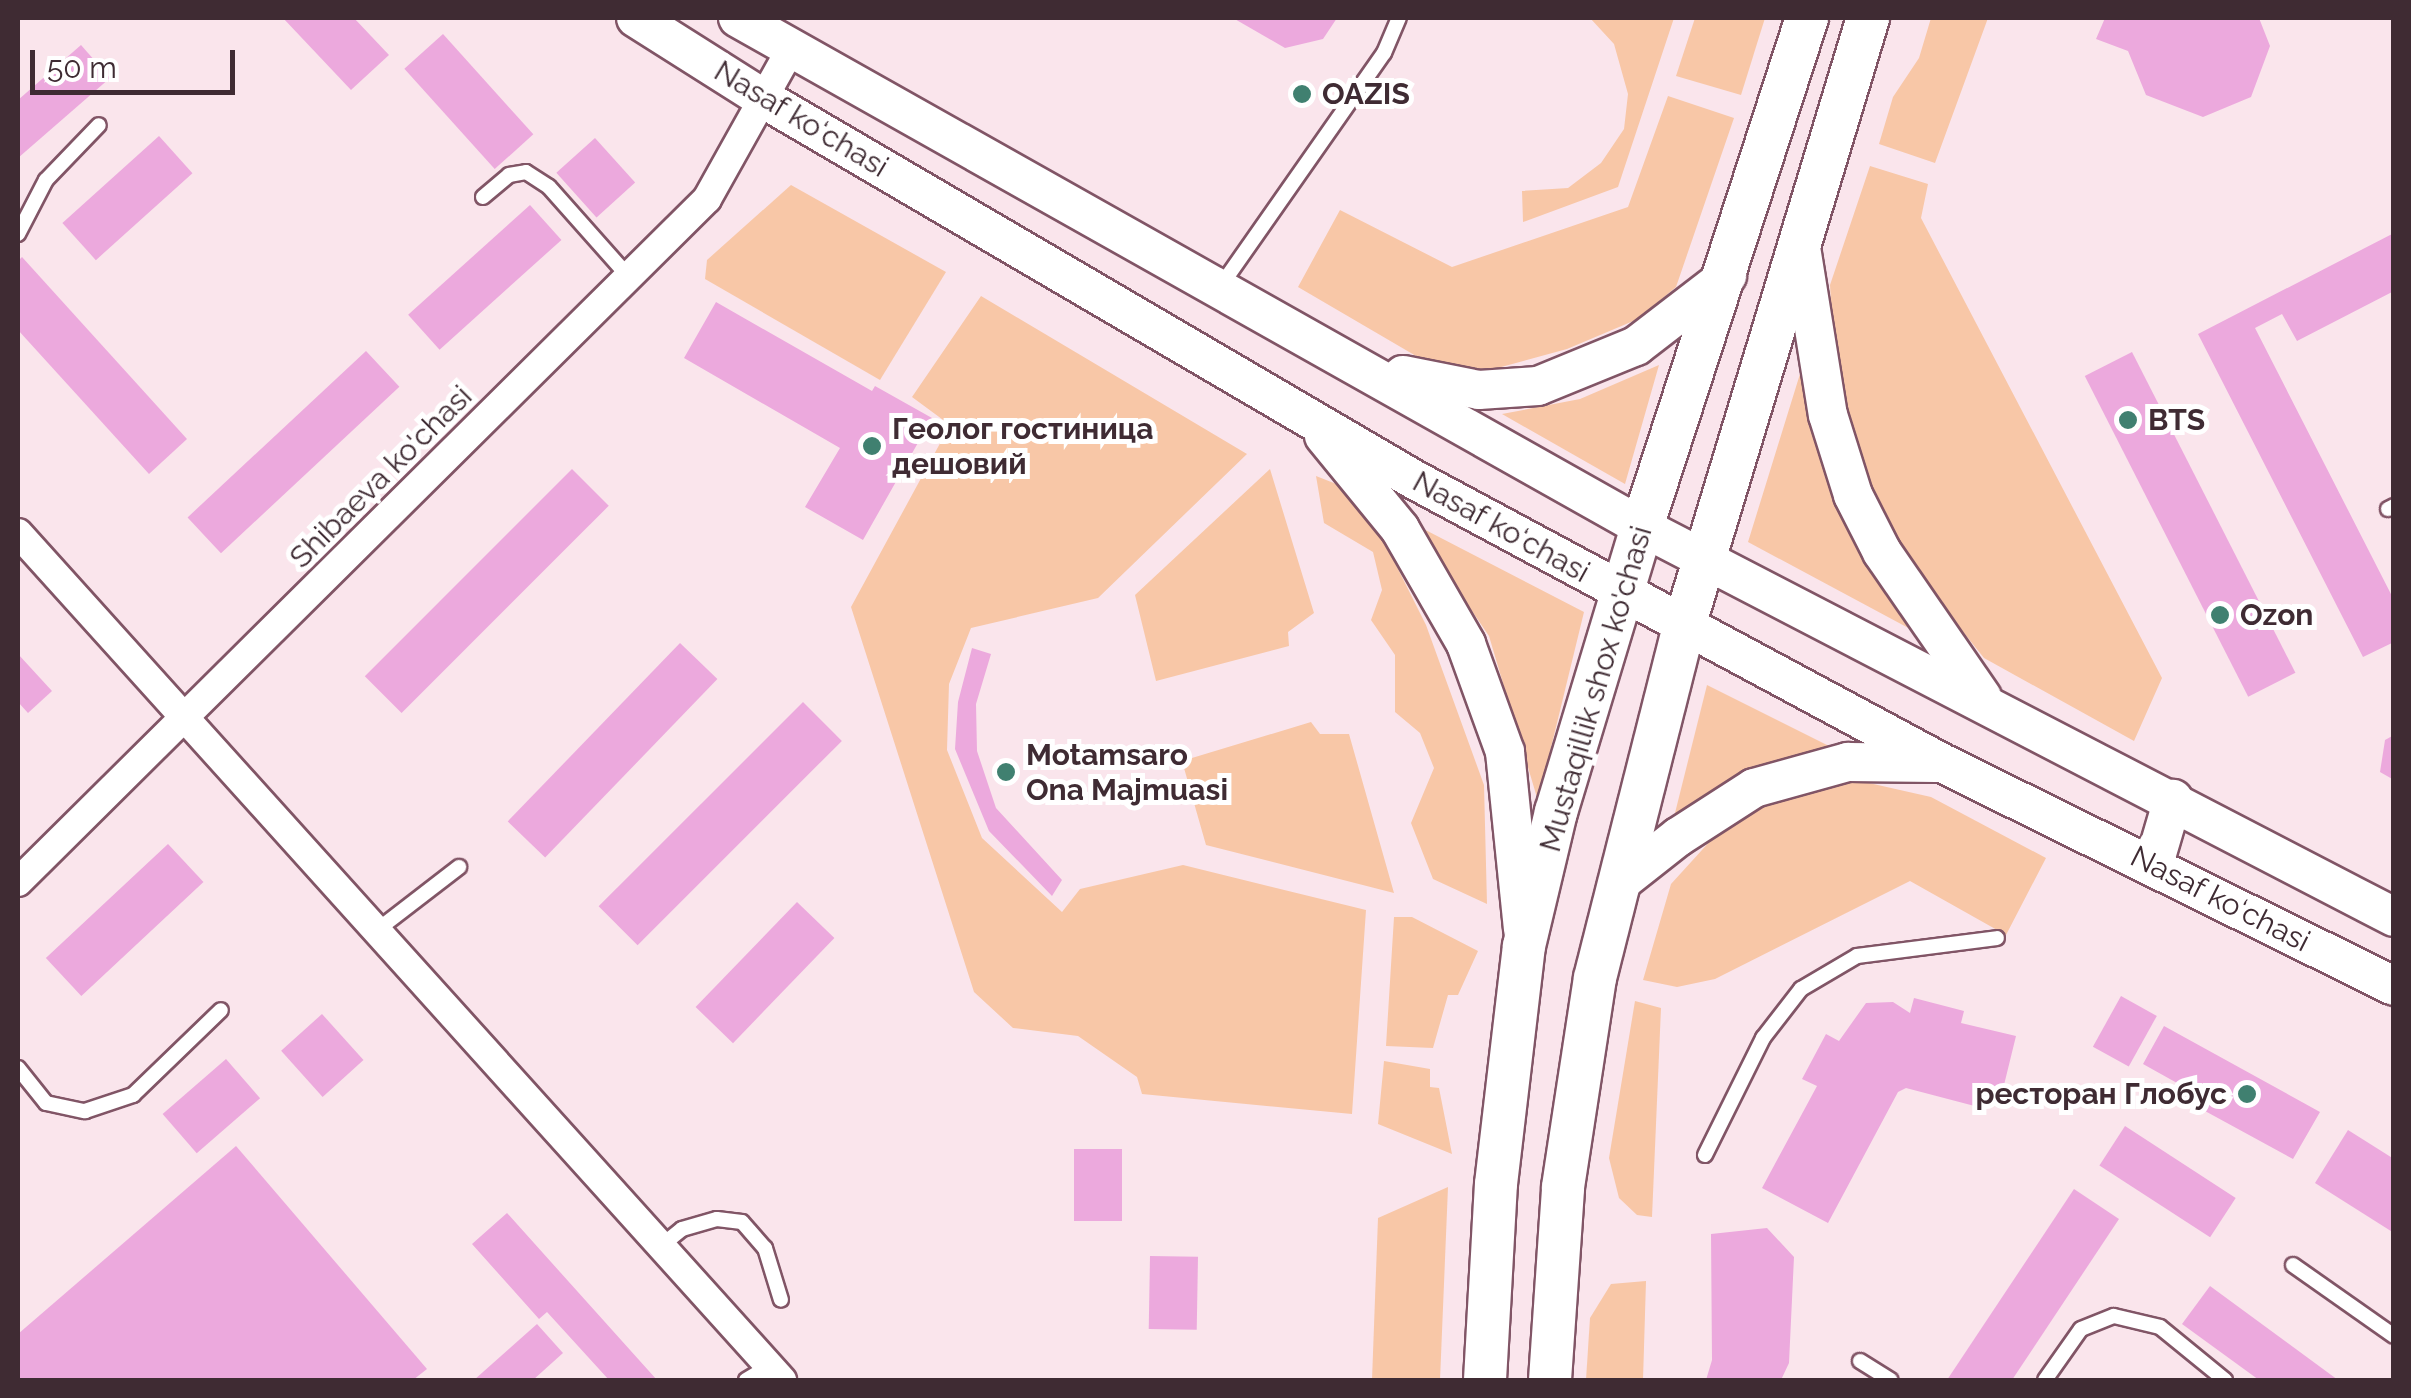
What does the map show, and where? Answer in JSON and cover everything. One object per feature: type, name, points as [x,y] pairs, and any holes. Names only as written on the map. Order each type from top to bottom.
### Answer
[{"type":"main road","name":"Nasaf ko‘chasi","points":[[636,18],[764,99],[1413,479],[1942,763],[2154,864],[2394,986]]},
{"type":"main road","name":"Nasaf ko‘chasi","points":[[738,18],[1642,527],[2173,799],[2394,917]]},
{"type":"main road","name":"Mustaqillik shox ko'chasi","points":[[1485,1380],[1496,1184],[1524,946],[1556,812],[1642,527],[1727,276],[1807,18]]},
{"type":"main road","points":[[1550,1380],[1563,1187],[1595,978],[1685,623],[1868,18]]},
{"type":"main road","points":[[1800,238],[1828,415],[1853,494],[1908,592],[1986,703]]},
{"type":"main road","points":[[1354,362],[1479,390],[1538,386],[1636,346],[1727,276]]},
{"type":"main road","points":[[1306,415],[1400,529],[1466,644],[1505,752],[1524,946]]},
{"type":"main road","points":[[1622,881],[1678,837],[1754,788],[1848,762],[1942,763]]},
{"type":"main road","points":[[2154,864],[2173,799]]},
{"type":"street","name":"Shibaeva ko'chasi","points":[[18,882],[707,199],[790,49]]},
{"type":"street","points":[[18,533],[661,1246],[766,1376]]},
{"type":"lane","points":[[1220,288],[1384,53],[1399,18]]},
{"type":"lane","points":[[18,234],[46,180],[99,125]]},
{"type":"lane","points":[[483,197],[509,176],[526,172],[549,187],[629,276]]},
{"type":"lane","points":[[376,932],[459,867]]},
{"type":"lane","points":[[1704,1154],[1763,1038],[1801,989],[1857,956],[1997,938]]},
{"type":"lane","points":[[18,1068],[46,1102],[86,1111],[134,1094],[221,1010]]},
{"type":"lane","points":[[661,1246],[682,1229],[717,1219],[742,1222],[765,1248],[781,1300]]},
{"type":"lane","points":[[2293,1265],[2394,1336]]},
{"type":"lane","points":[[2045,1380],[2082,1329],[2114,1316],[2160,1327],[2226,1380]]},
{"type":"lane","points":[[1860,1362],[1890,1380]]},
{"type":"shaded area","points":[[1590,18],[1674,18],[1618,187],[1523,222],[1522,191],[1568,188],[1601,163],[1624,129],[1628,94],[1614,44]]},
{"type":"shaded area","points":[[1695,18],[1765,18],[1741,95],[1676,76]]},
{"type":"shaded area","points":[[1931,18],[1988,18],[1935,163],[1879,144],[1893,97],[1919,58]]},
{"type":"shaded area","points":[[1668,96],[1734,118],[1676,287],[1638,319],[1567,349],[1483,372],[1428,363],[1298,287],[1340,210],[1452,267],[1628,207]]},
{"type":"shaded area","points":[[1870,166],[1928,184],[1921,218],[2162,678],[2134,741],[1984,658],[1928,588],[1878,508],[1848,431],[1834,350],[1830,285]]},
{"type":"shaded area","points":[[791,185],[946,272],[880,380],[705,279],[707,260]]},
{"type":"shaded area","points":[[981,296],[1247,454],[1098,598],[971,628],[949,684],[947,750],[982,838],[1062,912],[1080,889],[1183,865],[1366,910],[1352,1114],[1142,1094],[1137,1077],[1078,1036],[1013,1028],[974,992],[851,607],[950,425],[912,397]]},
{"type":"shaded area","points":[[1804,361],[1822,466],[1860,554],[1914,631],[1748,542]]},
{"type":"shaded area","points":[[1659,365],[1625,484],[1502,414],[1580,399]]},
{"type":"shaded area","points":[[1270,469],[1314,613],[1288,632],[1289,646],[1156,681],[1135,595]]},
{"type":"shaded area","points":[[1316,476],[1349,489],[1377,527],[1426,625],[1484,785],[1487,904],[1433,879],[1411,823],[1434,768],[1420,733],[1395,712],[1395,655],[1371,620],[1382,590],[1373,552],[1324,523]]},
{"type":"shaded area","points":[[1412,523],[1584,612],[1538,801],[1489,636]]},
{"type":"shaded area","points":[[1707,685],[1843,753],[1784,758],[1742,771],[1672,825]]},
{"type":"shaded area","points":[[1311,722],[1320,734],[1349,734],[1394,893],[1206,845],[1182,761]]},
{"type":"shaded area","points":[[1823,783],[1869,783],[1931,797],[2046,858],[2006,935],[1910,881],[1715,979],[1677,987],[1643,980],[1671,884],[1712,839],[1766,802]]},
{"type":"shaded area","points":[[1394,917],[1412,917],[1478,951],[1458,995],[1448,995],[1433,1048],[1386,1046]]},
{"type":"shaded area","points":[[1635,1001],[1661,1008],[1652,1217],[1637,1215],[1619,1198],[1609,1158]]},
{"type":"shaded area","points":[[1384,1061],[1430,1069],[1430,1087],[1439,1088],[1452,1154],[1378,1124]]},
{"type":"shaded area","points":[[1448,1187],[1440,1380],[1372,1380],[1378,1218]]},
{"type":"shaded area","points":[[1646,1281],[1643,1380],[1586,1380],[1590,1318],[1611,1284]]},
{"type":"building","points":[[283,18],[354,18],[389,55],[351,90]]},
{"type":"building","points":[[1233,18],[1337,18],[1323,39],[1285,48]]},
{"type":"building","points":[[2105,18],[2259,18],[2270,46],[2251,97],[2203,117],[2146,95],[2128,51],[2096,39]]},
{"type":"building","points":[[443,34],[533,134],[495,169],[404,69]]},
{"type":"building","points":[[81,45],[110,78],[18,158],[18,100]]},
{"type":"building","points":[[159,136],[192,173],[96,260],[62,223]]},
{"type":"building","points":[[595,138],[635,183],[597,217],[556,173]]},
{"type":"building","points":[[530,205],[561,240],[440,350],[408,315]]},
{"type":"building","points":[[2394,233],[2394,291],[2297,341],[2282,314],[2255,328],[2394,600],[2394,642],[2363,657],[2198,334]]},
{"type":"building","points":[[22,257],[187,439],[149,474],[18,330],[18,261]]},
{"type":"building","points":[[716,302],[872,391],[875,386],[932,418],[863,540],[805,507],[840,448],[684,358]]},
{"type":"building","points":[[366,351],[399,387],[221,553],[188,517]]},
{"type":"building","points":[[2132,352],[2295,673],[2248,697],[2085,376]]},
{"type":"building","points":[[572,469],[609,506],[402,713],[365,676]]},
{"type":"building","points":[[680,643],[717,679],[545,858],[508,821]]},
{"type":"building","points":[[972,648],[991,654],[976,704],[977,751],[996,808],[1062,880],[1052,896],[989,831],[955,749],[958,702]]},
{"type":"building","points":[[18,654],[52,691],[28,713],[18,702]]},
{"type":"building","points":[[803,702],[842,741],[638,945],[599,906]]},
{"type":"building","points":[[2394,735],[2394,780],[2380,772],[2385,740]]},
{"type":"building","points":[[168,844],[203,882],[81,996],[46,958]]},
{"type":"building","points":[[797,902],[834,938],[733,1043],[696,1007]]},
{"type":"building","points":[[2121,996],[2157,1016],[2129,1067],[2093,1047]]},
{"type":"building","points":[[1914,998],[1964,1011],[1961,1023],[2016,1036],[2004,1085],[1986,1109],[1906,1088],[1898,1092],[1828,1223],[1762,1188],[1817,1086],[1802,1079],[1826,1034],[1839,1041],[1866,1003],[1893,1002],[1910,1013]]},
{"type":"building","points":[[322,1014],[363,1060],[323,1097],[281,1051]]},
{"type":"building","points":[[2164,1026],[2320,1112],[2293,1159],[2205,1111],[2211,1102],[2143,1064]]},
{"type":"building","points":[[226,1059],[260,1098],[197,1153],[163,1114]]},
{"type":"building","points":[[2125,1126],[2236,1198],[2210,1237],[2099,1165]]},
{"type":"building","points":[[2348,1130],[2394,1159],[2394,1233],[2315,1183]]},
{"type":"building","points":[[236,1146],[427,1369],[413,1380],[18,1380],[18,1334]]},
{"type":"building","points":[[1074,1149],[1122,1149],[1122,1221],[1074,1221]]},
{"type":"building","points":[[2074,1189],[2119,1219],[2012,1380],[1947,1380]]},
{"type":"building","points":[[507,1213],[657,1380],[609,1380],[547,1312],[539,1319],[472,1244]]},
{"type":"building","points":[[1767,1228],[1794,1257],[1789,1363],[1781,1380],[1706,1380],[1712,1360],[1711,1234]]},
{"type":"building","points":[[1150,1256],[1198,1257],[1197,1330],[1149,1329]]},
{"type":"building","points":[[2210,1286],[2338,1380],[2259,1380],[2182,1324]]},
{"type":"building","points":[[537,1324],[563,1353],[533,1380],[474,1380]]},
{"type":"place","name":"OAZIS","points":[[1302,94]]},
{"type":"place","name":"BTS","points":[[2128,420]]},
{"type":"place","name":"Геолог гостиница дешовий","points":[[872,446]]},
{"type":"place","name":"Ozon","points":[[2220,615]]},
{"type":"place","name":"Motamsaro Ona Majmuasi","points":[[1006,772]]},
{"type":"place","name":"ресторан Глобус","points":[[2247,1094]]}]
